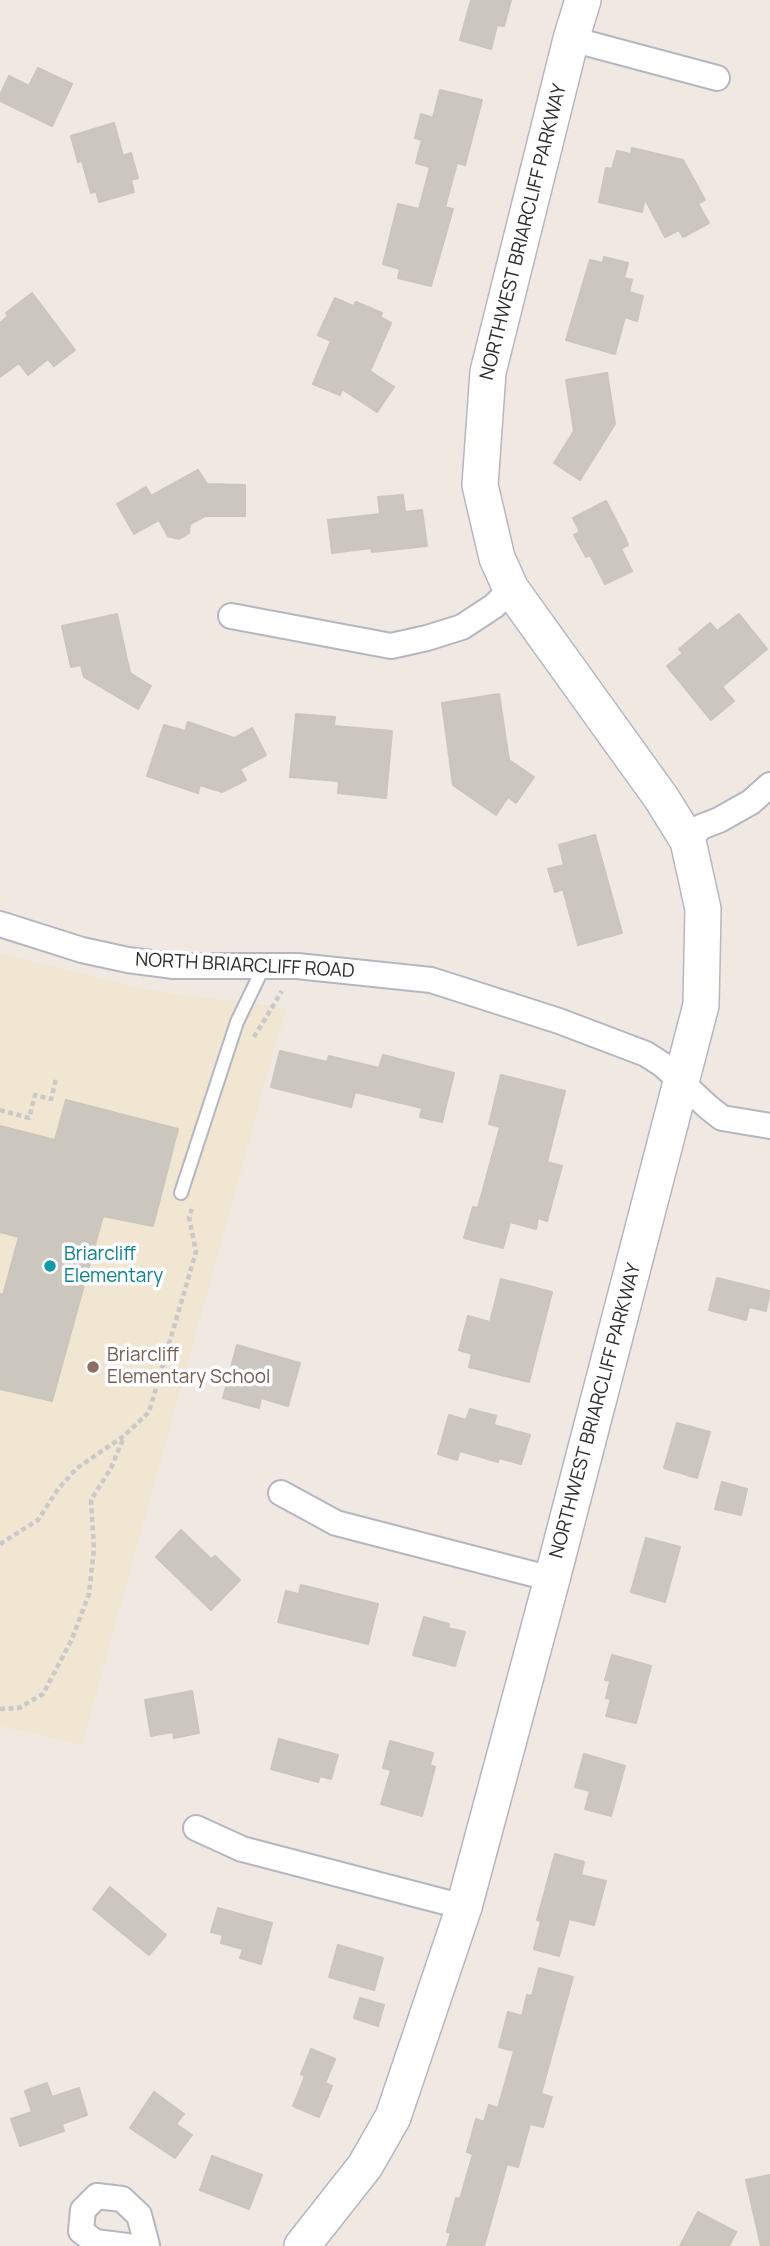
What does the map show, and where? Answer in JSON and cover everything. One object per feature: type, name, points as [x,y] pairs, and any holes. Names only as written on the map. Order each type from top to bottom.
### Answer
[{"type":"main road","name":"NORTHWEST BRIARCLIFF PARKWAY","points":[[302,2246],[365,2166],[393,2117],[464,1907],[701,1005],[703,909],[688,841],[662,799],[511,590],[496,558],[480,485],[488,372],[583,0]]},
{"type":"street","points":[[571,39],[717,78]]},
{"type":"street","points":[[231,616],[391,646],[462,627],[494,606],[511,590]]},
{"type":"street","points":[[688,841],[701,827],[751,802],[770,785]]},
{"type":"street","name":"NORTH BRIARCLIFF ROAD","points":[[0,924],[82,950],[174,966],[298,965],[431,980],[559,1021],[646,1054],[663,1065],[722,1118],[770,1126]]},
{"type":"street","points":[[281,1493],[336,1523],[552,1579]]},
{"type":"street","points":[[196,1828],[242,1849],[464,1907]]},
{"type":"lane","points":[[181,1193],[237,1022],[264,966]]},
{"type":"path","points":[[251,1042],[285,987]]},
{"type":"path","points":[[0,1110],[29,1118],[35,1095],[51,1099],[56,1079]]},
{"type":"path","points":[[0,1544],[38,1520],[58,1489],[77,1468],[124,1436],[149,1412],[195,1252],[189,1217],[193,1205]]},
{"type":"path","points":[[0,1709],[19,1708],[43,1695],[72,1639],[89,1594],[94,1548],[91,1500],[111,1468],[124,1436]]},
{"type":"shaded area","name":"Briarcliff Elementary School","points":[[0,954],[155,991],[286,1008],[82,1745],[0,1726]]},
{"type":"building","points":[[471,0],[511,0],[504,26],[497,25],[491,49],[460,40]]},
{"type":"building","points":[[38,68],[72,84],[52,126],[0,101],[9,76],[29,86]]},
{"type":"building","points":[[440,90],[482,100],[465,165],[457,163],[445,207],[453,209],[431,286],[398,278],[400,269],[383,264],[398,204],[419,209],[430,167],[416,163],[422,140],[415,138],[421,114],[433,118]]},
{"type":"building","points":[[114,123],[123,156],[131,153],[138,178],[131,180],[134,192],[99,202],[96,191],[91,193],[82,161],[78,162],[71,136]]},
{"type":"building","points":[[632,148],[683,160],[705,200],[698,204],[709,223],[683,237],[679,230],[665,237],[645,199],[642,212],[599,202],[606,168],[612,169],[617,151],[631,154]]},
{"type":"building","points":[[604,257],[628,263],[624,278],[632,280],[629,292],[643,296],[637,321],[625,317],[615,354],[566,340],[590,260],[603,263]]},
{"type":"building","points":[[32,293],[75,350],[54,366],[48,359],[28,375],[19,363],[0,377],[0,323],[8,316],[6,313]]},
{"type":"building","points":[[335,298],[353,306],[356,302],[382,313],[380,317],[391,323],[370,371],[394,387],[377,412],[342,389],[340,395],[313,384],[331,341],[318,335]]},
{"type":"building","points":[[607,373],[615,424],[580,480],[554,463],[574,431],[566,380]]},
{"type":"building","points":[[198,470],[207,484],[245,485],[245,516],[205,516],[190,524],[189,533],[179,539],[168,536],[159,520],[134,534],[117,504],[146,487],[151,496]]},
{"type":"building","points":[[403,495],[405,512],[422,510],[427,546],[372,552],[371,548],[332,553],[328,520],[380,514],[378,497]]},
{"type":"building","points":[[606,501],[628,545],[621,549],[632,571],[605,584],[590,555],[586,557],[574,535],[580,532],[573,518]]},
{"type":"building","points":[[117,614],[130,673],[151,686],[138,709],[84,677],[81,665],[71,667],[62,626]]},
{"type":"building","points":[[739,614],[767,649],[722,687],[734,701],[711,720],[667,666],[683,653],[679,649],[710,623],[717,631]]},
{"type":"building","points":[[499,694],[509,760],[534,777],[516,803],[508,797],[496,815],[453,785],[442,703]]},
{"type":"building","points":[[296,714],[335,717],[334,726],[392,731],[386,798],[338,793],[339,781],[290,777]]},
{"type":"building","points":[[188,722],[234,738],[252,728],[266,755],[240,769],[246,780],[222,792],[200,785],[198,793],[147,776],[164,725],[185,731]]},
{"type":"building","points":[[595,835],[622,933],[578,945],[563,889],[555,892],[548,869],[564,865],[559,845]]},
{"type":"building","points":[[280,1051],[327,1062],[329,1056],[379,1068],[383,1055],[454,1073],[442,1122],[420,1117],[422,1108],[355,1092],[351,1107],[271,1087]]},
{"type":"building","points":[[501,1075],[565,1091],[547,1162],[562,1166],[547,1221],[538,1218],[536,1229],[510,1222],[503,1248],[464,1238],[473,1207],[478,1208],[500,1127],[489,1124]]},
{"type":"building","name":"Briarcliff Elementary","points":[[66,1100],[178,1129],[153,1226],[103,1216],[52,1401],[0,1389],[0,1294],[3,1295],[19,1237],[0,1232],[0,1126],[55,1140]]},
{"type":"building","points":[[717,1278],[770,1291],[766,1311],[749,1307],[746,1320],[709,1310]]},
{"type":"building","points":[[501,1279],[552,1292],[529,1382],[469,1367],[472,1354],[459,1350],[468,1316],[490,1322]]},
{"type":"building","points":[[237,1345],[300,1363],[288,1406],[261,1398],[259,1408],[223,1398]]},
{"type":"building","points":[[470,1409],[496,1416],[494,1425],[530,1435],[521,1464],[499,1458],[498,1462],[460,1451],[457,1460],[438,1454],[449,1415],[466,1420]]},
{"type":"building","points":[[677,1423],[710,1432],[697,1478],[664,1468]]},
{"type":"building","points":[[722,1482],[747,1489],[741,1515],[715,1509]]},
{"type":"building","points":[[181,1530],[211,1559],[215,1556],[240,1580],[211,1610],[156,1557]]},
{"type":"building","points":[[646,1538],[680,1547],[665,1602],[631,1592]]},
{"type":"building","points":[[301,1585],[378,1604],[368,1644],[278,1622],[286,1591],[299,1594]]},
{"type":"building","points":[[424,1617],[465,1632],[455,1666],[413,1655]]},
{"type":"building","points":[[612,1655],[651,1666],[636,1723],[606,1716],[611,1699],[606,1698],[610,1681],[605,1680]]},
{"type":"building","points":[[192,1691],[199,1733],[174,1738],[173,1732],[151,1736],[145,1700]]},
{"type":"building","points":[[279,1739],[338,1755],[331,1779],[320,1776],[318,1782],[271,1769]]},
{"type":"building","points":[[390,1741],[433,1753],[430,1765],[435,1767],[422,1816],[381,1804],[391,1770],[383,1768]]},
{"type":"building","points":[[584,1754],[625,1766],[611,1816],[585,1809],[590,1791],[575,1787]]},
{"type":"building","points":[[555,1854],[584,1862],[581,1875],[606,1881],[594,1925],[569,1919],[559,1956],[534,1949],[541,1921],[537,1920]]},
{"type":"building","points":[[110,1887],[166,1935],[149,1955],[93,1909]]},
{"type":"building","points":[[218,1908],[272,1923],[261,1964],[240,1958],[243,1949],[221,1943],[223,1935],[211,1932]]},
{"type":"building","points":[[338,1945],[383,1958],[374,1990],[329,1977]]},
{"type":"building","points":[[539,1968],[573,1977],[541,2094],[552,2097],[543,2127],[530,2124],[518,2167],[507,2164],[484,2246],[447,2246],[451,2233],[447,2232],[456,2198],[460,2199],[473,2154],[467,2152],[476,2119],[484,2122],[489,2105],[498,2108],[514,2051],[499,2047],[508,2012],[522,2016],[527,1995],[532,1996]]},
{"type":"building","points":[[360,1998],[384,2005],[378,2026],[354,2018]]},
{"type":"building","points":[[311,2049],[335,2059],[325,2083],[332,2086],[319,2117],[293,2106],[305,2076],[301,2074]]},
{"type":"building","points":[[47,2083],[52,2097],[79,2088],[87,2115],[62,2124],[64,2131],[20,2146],[11,2119],[32,2112],[25,2091]]},
{"type":"building","points":[[154,2092],[184,2114],[176,2124],[192,2135],[175,2158],[130,2128]]},
{"type":"building","points":[[212,2156],[262,2175],[249,2209],[200,2190]]},
{"type":"building","points":[[770,2175],[770,2246],[761,2246],[746,2180]]},
{"type":"building","points":[[698,2212],[736,2232],[729,2246],[680,2246]]},
{"type":"place","name":"Briarcliff Elementary","points":[[50,1266]]},
{"type":"place","name":"Briarcliff Elementary School","points":[[93,1367]]}]
